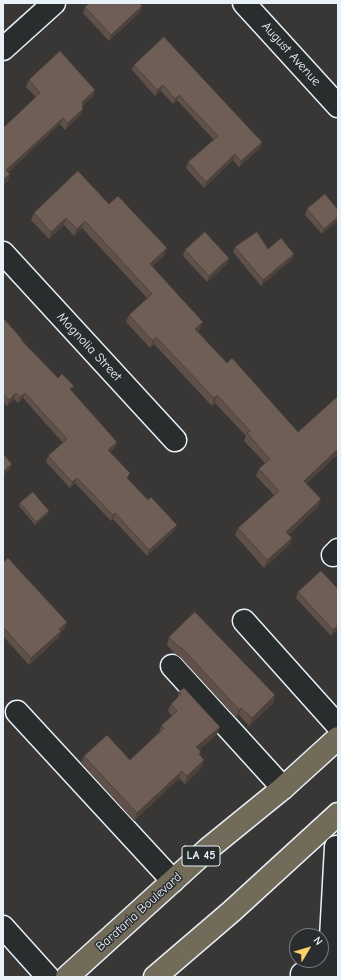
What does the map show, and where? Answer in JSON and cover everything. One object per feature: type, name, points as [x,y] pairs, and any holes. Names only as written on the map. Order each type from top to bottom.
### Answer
[{"type":"main road","name":"Barataria Boulevard","points":[[67,977],[173,881],[283,788],[338,738]]},
{"type":"main road","points":[[155,977],[232,911],[338,814]]},
{"type":"street","points":[[3,49],[54,3]]},
{"type":"street","name":"August Avenue","points":[[244,3],[338,106]]},
{"type":"street","name":"Magnolia Street","points":[[3,254],[174,440]]},
{"type":"street","points":[[244,621],[338,726]]},
{"type":"street","points":[[172,666],[283,788]]},
{"type":"street","points":[[17,712],[173,881]]},
{"type":"street","points":[[302,977],[302,974],[330,976],[337,847],[320,830]]},
{"type":"street","points":[[3,927],[48,977]]},
{"type":"building","points":[[90,3],[139,3],[142,6],[111,35],[85,7]]},
{"type":"building","points":[[164,37],[262,142],[241,161],[235,154],[206,182],[188,162],[218,136],[179,95],[175,99],[163,85],[157,90],[134,65]]},
{"type":"building","points":[[60,51],[95,90],[82,102],[83,109],[68,123],[63,118],[6,170],[10,174],[3,180],[3,128],[40,93],[29,80]]},
{"type":"building","points":[[78,171],[109,204],[118,196],[167,248],[150,264],[203,322],[195,329],[227,363],[232,358],[298,432],[338,396],[338,449],[304,481],[321,499],[286,532],[292,538],[267,560],[238,528],[279,491],[259,469],[270,459],[247,433],[250,431],[217,395],[214,398],[156,337],[153,341],[129,315],[152,294],[85,221],[77,229],[66,218],[51,232],[34,213]]},
{"type":"building","points":[[325,194],[338,210],[338,217],[324,229],[307,209]]},
{"type":"building","points":[[205,232],[229,258],[209,276],[185,250]]},
{"type":"building","points":[[257,232],[268,249],[281,238],[294,254],[263,280],[235,247]]},
{"type":"building","points":[[4,319],[22,339],[21,340],[58,378],[62,374],[74,386],[70,389],[117,442],[108,450],[130,473],[127,478],[148,500],[151,497],[177,525],[149,550],[115,513],[113,515],[77,478],[72,482],[48,456],[67,439],[25,393],[20,397],[16,393],[9,400],[3,394]]},
{"type":"building","points":[[3,454],[12,464],[3,472]]},
{"type":"building","points":[[33,492],[49,511],[36,522],[20,503]]},
{"type":"building","points":[[8,558],[67,622],[59,629],[61,631],[31,658],[3,627],[3,563]]},
{"type":"building","points":[[321,571],[338,589],[338,625],[333,630],[298,592]]},
{"type":"building","points":[[195,612],[275,695],[252,718],[241,708],[239,710],[184,650],[169,637]]},
{"type":"building","points":[[184,688],[220,727],[196,747],[201,752],[199,754],[204,760],[187,776],[182,771],[137,813],[84,756],[107,735],[130,760],[164,728],[161,726],[177,711],[171,704],[181,694],[179,692]]}]
